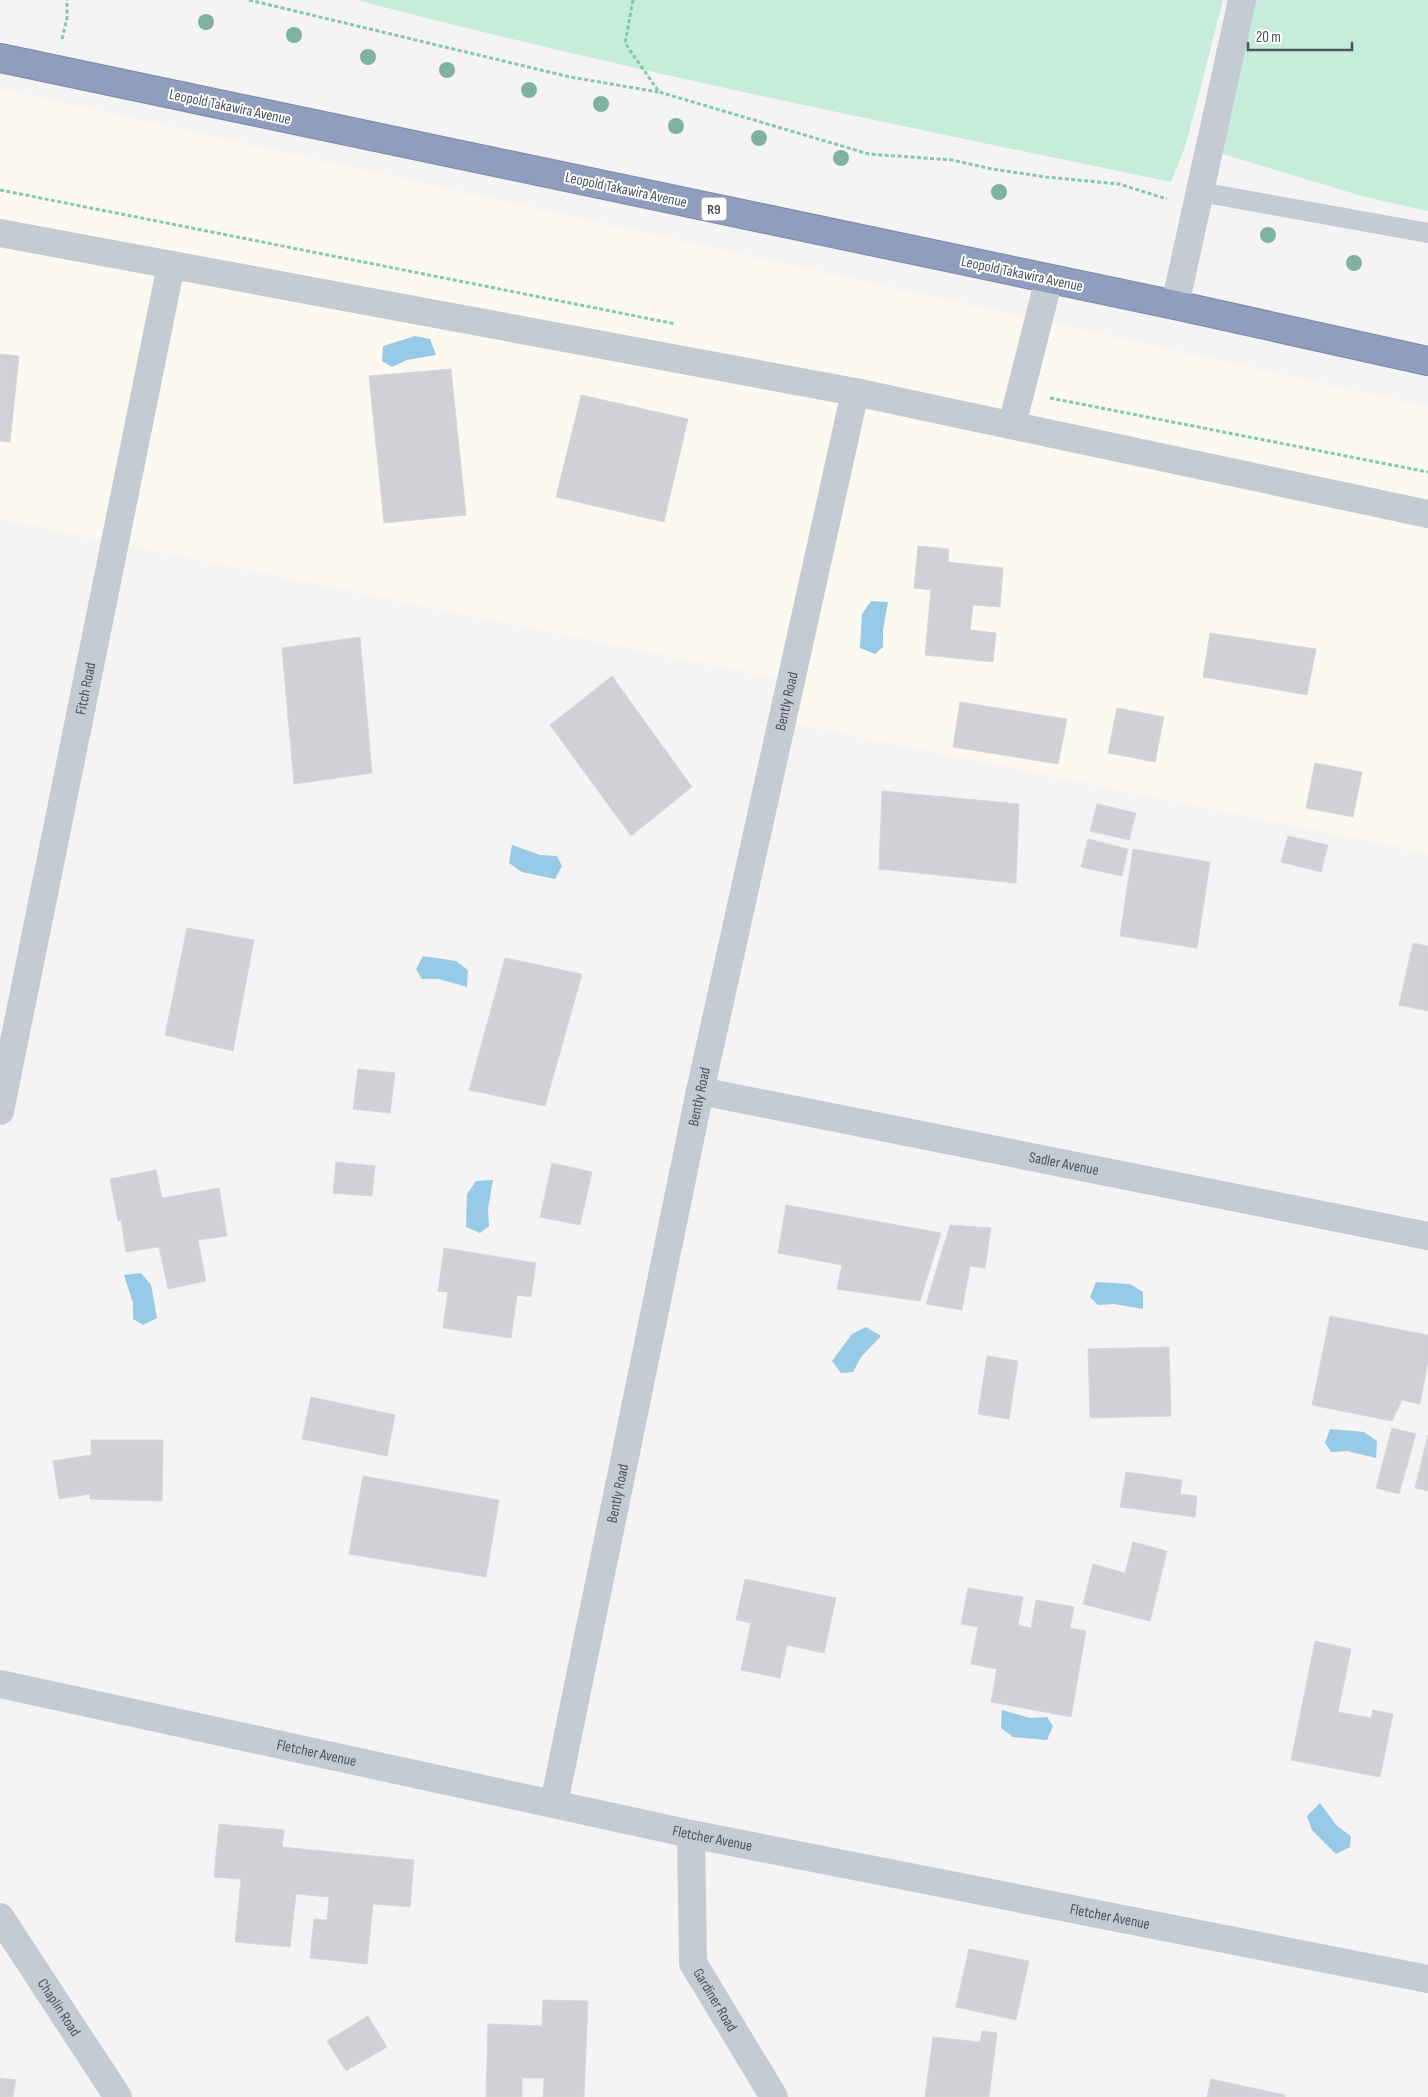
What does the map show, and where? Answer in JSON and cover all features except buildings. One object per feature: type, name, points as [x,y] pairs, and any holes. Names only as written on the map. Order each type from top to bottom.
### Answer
[{"type":"highway","name":"Leopold Takawira Avenue","points":[[0,58],[1049,279],[1428,361]]},
{"type":"street","points":[[1175,306],[1242,0]]},
{"type":"street","points":[[0,233],[855,392],[1428,514]]},
{"type":"street","name":"Fitch Road","points":[[0,1111],[171,264]]},
{"type":"street","points":[[1012,425],[1049,279]]},
{"type":"street","name":"Bently Road","points":[[554,1803],[700,1091],[855,392]]},
{"type":"street","name":"Sadler Avenue","points":[[700,1091],[1428,1236]]},
{"type":"street","name":"Fletcher Avenue","points":[[0,1684],[691,1834],[1428,1979]]},
{"type":"street","name":"Gardiner Road","points":[[691,1834],[693,1963],[774,2097]]},
{"type":"street","name":"Chaplin Road","points":[[0,1917],[118,2097]]},
{"type":"lane","points":[[1198,198],[1428,233]]},
{"type":"path","points":[[55,70],[67,18],[67,0]]},
{"type":"path","points":[[249,0],[570,76],[659,92],[868,154],[952,160],[1010,172],[1119,184],[1164,198],[1198,198]]},
{"type":"path","points":[[633,0],[625,43],[659,92]]},
{"type":"shaded area","points":[[0,89],[1428,407],[1428,853],[786,722],[794,682],[0,519]]},
{"type":"green space","points":[[357,0],[1223,0],[1186,144],[1171,182],[661,74]]},
{"type":"green space","points":[[1252,0],[1428,0],[1428,211],[1365,197],[1216,152]]},
{"type":"water","points":[[415,336],[430,339],[436,355],[407,360],[392,367],[382,361],[383,346]]},
{"type":"water","points":[[871,601],[888,602],[883,630],[883,647],[875,654],[860,648],[862,614]]},
{"type":"water","points":[[512,845],[540,855],[557,856],[562,866],[555,879],[522,872],[509,863]]},
{"type":"water","points":[[423,956],[456,961],[468,970],[467,987],[439,979],[422,979],[416,969]]},
{"type":"water","points":[[493,1180],[488,1209],[489,1226],[480,1233],[466,1227],[467,1194],[476,1181]]},
{"type":"water","points":[[141,1273],[151,1285],[157,1318],[143,1325],[133,1319],[133,1303],[124,1275]]},
{"type":"water","points":[[1096,1282],[1130,1284],[1143,1292],[1143,1309],[1114,1304],[1098,1305],[1090,1297]]},
{"type":"water","points":[[866,1327],[881,1336],[861,1357],[853,1372],[841,1373],[832,1361],[852,1334]]},
{"type":"water","points":[[1330,1429],[1364,1432],[1377,1441],[1376,1458],[1347,1451],[1331,1452],[1325,1443]]},
{"type":"water","points":[[1002,1710],[1030,1718],[1047,1717],[1053,1726],[1047,1740],[1013,1737],[1001,1728]]},
{"type":"water","points":[[1320,1803],[1337,1826],[1351,1836],[1350,1847],[1336,1854],[1312,1830],[1307,1816]]}]
